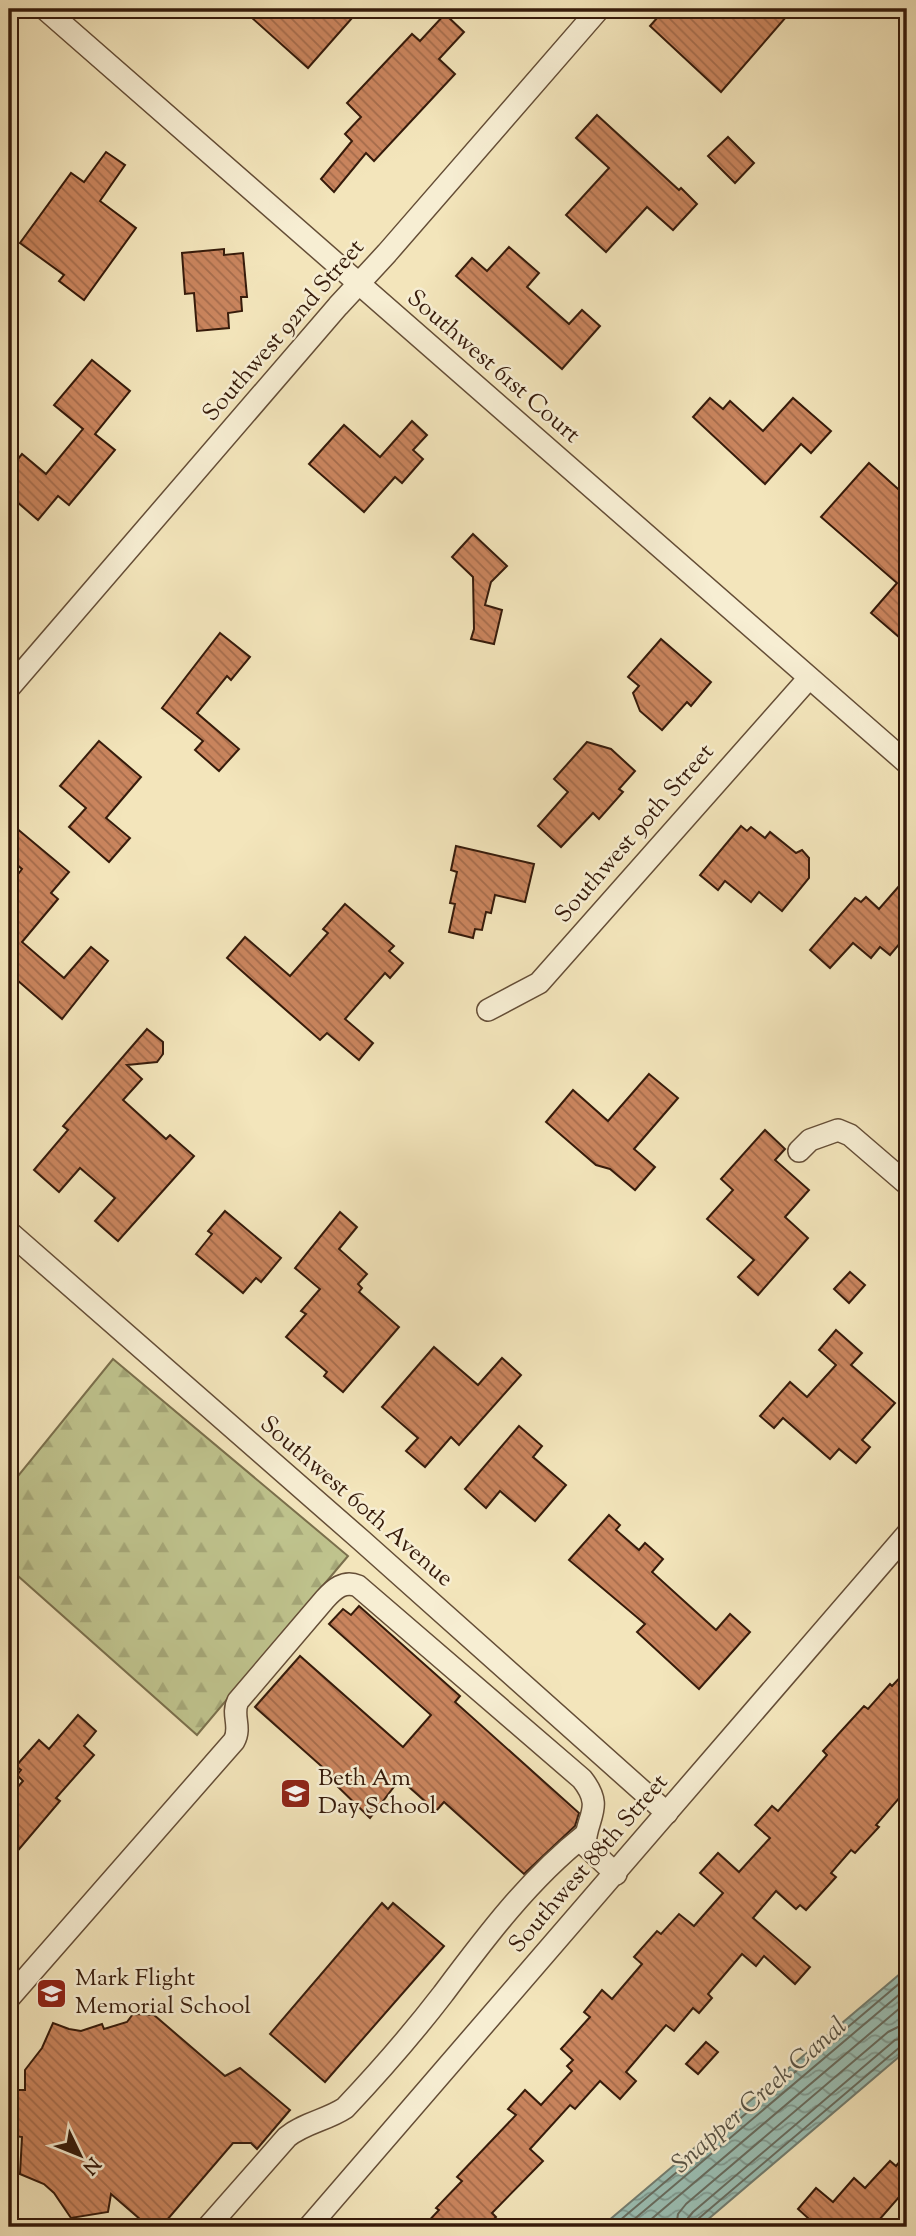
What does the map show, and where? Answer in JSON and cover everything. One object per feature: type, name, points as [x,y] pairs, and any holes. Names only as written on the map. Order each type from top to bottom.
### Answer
[{"type":"street","name":"Southwest 61st Court","points":[[45,9],[907,763]]},
{"type":"street","name":"Southwest 92nd Street","points":[[9,688],[599,9]]},
{"type":"street","name":"Southwest 90th Street","points":[[488,1010],[539,983],[809,678]]},
{"type":"street","points":[[799,1151],[810,1140],[838,1130],[850,1135],[907,1184]]},
{"type":"street","name":"Southwest 60th Avenue","points":[[9,1232],[361,1540],[667,1813]]},
{"type":"street","name":"Southwest 88th Street","points":[[309,2227],[907,1534]]},
{"type":"street","points":[[9,1998],[234,1741],[238,1726],[234,1709],[238,1701],[325,1599],[345,1584],[358,1586],[582,1779],[593,1794],[595,1804],[585,1835],[585,1845],[616,1874]]},
{"type":"street","points":[[208,2227],[287,2137],[296,2130],[333,2116],[345,2108],[555,1858],[585,1835]]},
{"type":"green space","points":[[113,1359],[348,1556],[197,1735],[9,1568],[9,1487]]},
{"type":"water","name":"Snapper Creek Canal","points":[[907,1968],[907,2050],[699,2227],[601,2227]]},
{"type":"building","points":[[242,9],[360,9],[308,68]]},
{"type":"building","points":[[665,9],[793,9],[721,92],[650,26]]},
{"type":"building","points":[[445,14],[464,32],[439,59],[455,74],[374,161],[366,153],[334,192],[321,179],[352,141],[345,134],[361,117],[347,103],[412,34],[420,41]]},
{"type":"building","points":[[597,115],[697,204],[673,230],[647,207],[606,252],[566,215],[609,168],[576,138]]},
{"type":"building","points":[[728,137],[754,163],[735,183],[708,156]]},
{"type":"building","points":[[106,152],[125,165],[100,201],[136,228],[84,300],[59,281],[64,275],[20,243],[71,173],[84,182]]},
{"type":"building","points":[[509,247],[539,273],[527,287],[569,324],[582,310],[600,326],[562,369],[456,276],[472,258],[487,271]]},
{"type":"building","points":[[224,249],[224,255],[243,253],[247,297],[241,297],[242,311],[228,313],[229,328],[197,331],[194,293],[185,294],[182,253]]},
{"type":"building","points":[[92,360],[130,391],[95,434],[115,450],[69,505],[58,496],[38,520],[9,495],[9,470],[22,454],[46,474],[83,429],[54,405]]},
{"type":"building","points":[[710,398],[723,409],[730,401],[763,431],[793,398],[831,431],[811,453],[801,444],[765,484],[693,417]]},
{"type":"building","points":[[412,421],[427,435],[413,450],[423,459],[402,483],[395,477],[364,512],[309,464],[344,425],[380,457]]},
{"type":"building","points":[[869,463],[907,497],[907,644],[871,613],[897,583],[821,517]]},
{"type":"building","points":[[473,534],[507,566],[491,582],[485,605],[502,610],[494,644],[471,639],[474,629],[473,577],[452,557]]},
{"type":"building","points":[[220,633],[250,657],[231,680],[227,676],[197,713],[239,749],[219,771],[195,750],[203,741],[162,708]]},
{"type":"building","points":[[661,639],[711,682],[691,706],[687,702],[662,730],[640,711],[633,693],[639,686],[628,677]]},
{"type":"building","points":[[99,741],[141,777],[106,818],[130,838],[109,862],[69,827],[86,808],[60,786]]},
{"type":"building","points":[[587,742],[611,749],[635,771],[619,789],[623,792],[599,819],[593,813],[561,847],[538,826],[568,792],[554,779]]},
{"type":"building","points":[[9,822],[69,872],[51,893],[58,899],[22,942],[64,978],[91,947],[108,961],[62,1019],[9,973],[9,886],[22,869],[9,858]]},
{"type":"building","points":[[741,826],[747,831],[751,827],[765,838],[770,832],[796,853],[802,850],[809,858],[809,878],[782,911],[759,892],[751,902],[725,881],[718,890],[700,875]]},
{"type":"building","points":[[456,846],[534,864],[525,902],[495,895],[491,913],[486,912],[482,930],[475,929],[473,938],[449,932],[455,904],[450,903],[457,872],[451,870]]},
{"type":"building","points":[[907,877],[907,935],[890,955],[880,947],[871,958],[853,943],[830,968],[810,950],[855,898],[861,902],[866,897],[879,909]]},
{"type":"building","points":[[345,904],[394,946],[389,951],[403,963],[390,978],[385,973],[345,1019],[373,1043],[359,1060],[327,1033],[320,1040],[227,958],[245,937],[290,976],[328,933],[323,929]]},
{"type":"building","points":[[147,1029],[163,1042],[163,1054],[157,1062],[127,1065],[142,1079],[123,1100],[166,1139],[170,1135],[194,1156],[118,1241],[95,1221],[115,1198],[80,1168],[59,1192],[34,1170],[68,1130],[63,1126]]},
{"type":"building","points":[[649,1074],[678,1098],[634,1149],[655,1167],[635,1190],[610,1169],[596,1165],[546,1122],[573,1090],[608,1121]]},
{"type":"building","points":[[765,1130],[785,1149],[775,1160],[809,1190],[785,1217],[808,1238],[758,1295],[738,1277],[754,1260],[707,1219],[733,1190],[721,1179]]},
{"type":"building","points":[[225,1211],[281,1258],[261,1282],[256,1278],[243,1293],[196,1254],[212,1234],[208,1231]]},
{"type":"building","points":[[340,1212],[357,1227],[339,1249],[367,1274],[358,1284],[362,1288],[359,1292],[399,1327],[343,1392],[324,1376],[327,1372],[286,1337],[306,1314],[301,1311],[320,1289],[295,1268]]},
{"type":"building","points":[[850,1272],[865,1285],[849,1303],[834,1289]]},
{"type":"building","points":[[836,1330],[862,1353],[851,1365],[895,1403],[862,1440],[870,1447],[856,1463],[839,1449],[830,1459],[783,1418],[774,1428],[760,1416],[790,1382],[807,1397],[836,1365],[819,1350]]},
{"type":"building","points":[[434,1347],[478,1385],[502,1358],[521,1375],[459,1445],[451,1437],[425,1467],[406,1451],[418,1438],[382,1407]]},
{"type":"building","points":[[519,1426],[542,1446],[533,1457],[566,1485],[535,1521],[500,1491],[486,1508],[465,1489]]},
{"type":"building","points":[[609,1515],[620,1525],[616,1530],[639,1550],[645,1543],[663,1559],[652,1572],[716,1630],[730,1614],[750,1632],[699,1689],[637,1632],[645,1624],[569,1560]]},
{"type":"building","points":[[359,1606],[460,1696],[455,1702],[579,1813],[575,1826],[524,1874],[444,1802],[436,1811],[400,1779],[370,1818],[334,1783],[337,1780],[255,1707],[300,1656],[403,1747],[431,1715],[329,1624],[343,1609],[351,1615]]},
{"type":"building","points":[[907,1670],[907,1789],[876,1825],[879,1827],[855,1853],[851,1850],[831,1873],[836,1877],[806,1910],[800,1905],[796,1909],[776,1891],[753,1918],[810,1967],[795,1984],[764,1956],[756,1966],[742,1954],[708,1994],[712,1998],[699,2013],[693,2008],[674,2031],[666,2025],[626,2072],[636,2081],[620,2099],[600,2081],[575,2109],[570,2105],[530,2149],[543,2161],[492,2213],[496,2217],[486,2227],[423,2227],[439,2210],[436,2208],[462,2181],[457,2177],[516,2115],[508,2109],[525,2090],[541,2105],[572,2071],[567,2066],[573,2060],[561,2049],[590,2017],[584,2012],[602,1990],[612,1999],[642,1964],[634,1957],[657,1931],[661,1934],[679,1914],[694,1926],[723,1893],[700,1873],[718,1853],[739,1872],[770,1838],[755,1825],[772,1806],[778,1811],[827,1755],[823,1751],[864,1706],[868,1709],[890,1684],[892,1686]]},
{"type":"building","points":[[78,1715],[96,1731],[84,1746],[94,1755],[56,1798],[60,1801],[9,1861],[9,1797],[23,1781],[17,1775],[21,1770],[16,1766],[39,1740],[49,1749]]},
{"type":"building","points":[[382,1903],[388,1909],[393,1903],[444,1946],[325,2082],[270,2034]]},
{"type":"building","points":[[133,2014],[154,2015],[225,2076],[240,2068],[290,2110],[257,2149],[251,2143],[233,2143],[161,2227],[149,2227],[111,2194],[108,2212],[71,2218],[54,2193],[44,2184],[20,2174],[22,2137],[9,2135],[9,2090],[25,2090],[25,2070],[42,2048],[53,2023],[81,2031],[102,2024],[104,2029],[127,2022]]},
{"type":"building","points":[[706,2042],[718,2052],[698,2074],[686,2064]]},
{"type":"building","points":[[907,2153],[907,2188],[873,2227],[800,2227],[808,2218],[798,2209],[816,2188],[833,2202],[854,2178],[865,2188],[890,2161],[896,2166]]},
{"type":"place","name":"Beth Am Day School","points":[[295,1793]]},
{"type":"place","name":"Mark Flight Memorial School","points":[[52,1993]]}]
